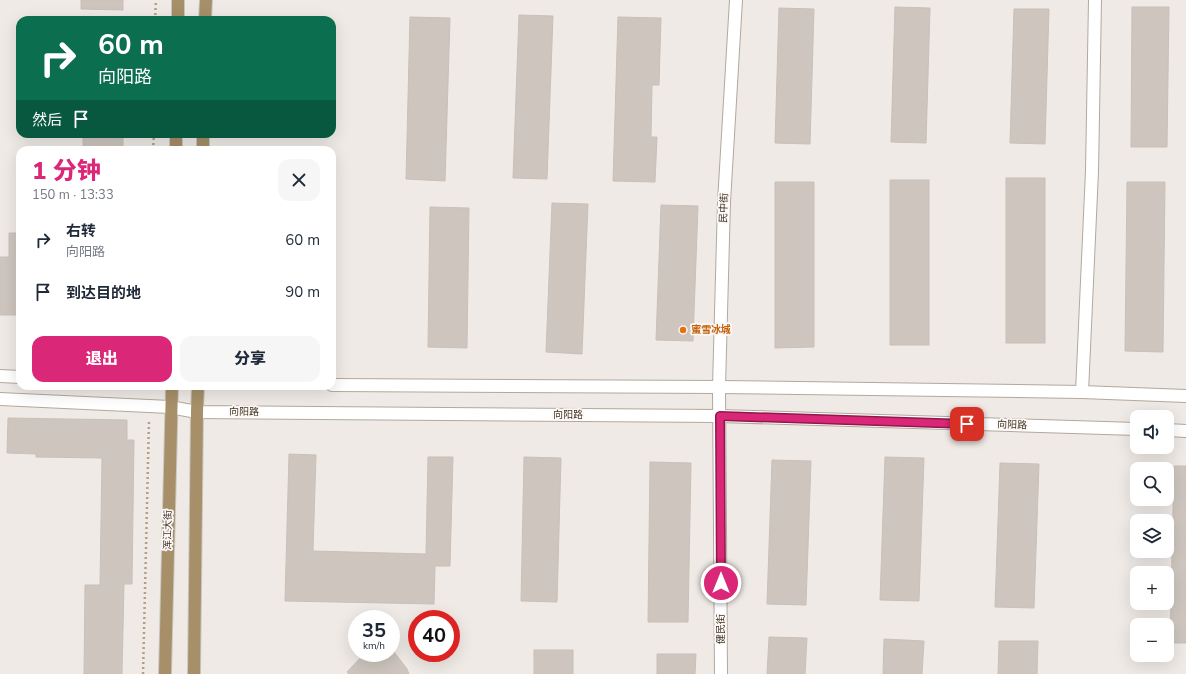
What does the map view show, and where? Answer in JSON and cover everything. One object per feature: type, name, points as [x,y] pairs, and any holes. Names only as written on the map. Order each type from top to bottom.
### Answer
[{"type":"main road","points":[[178,0],[178,16]]},
{"type":"main road","points":[[205,16],[206,0]]},
{"type":"main road","name":"民中街","points":[[720,416],[719,387],[724,202],[736,0]]},
{"type":"main road","points":[[1082,392],[1092,171],[1096,0]]},
{"type":"main road","points":[[0,376],[16,377]]},
{"type":"main road","points":[[336,385],[719,387],[1082,392],[1186,396]]},
{"type":"main road","name":"浑江大街","points":[[165,674],[170,407],[172,390]]},
{"type":"main road","points":[[194,674],[198,390]]},
{"type":"main road","name":"向阳路","points":[[0,399],[170,407],[197,412],[720,416],[1130,429]]},
{"type":"main road","name":"健民街","points":[[720,416],[721,674]]},
{"type":"main road","points":[[1174,430],[1186,431]]},
{"type":"path","points":[[156,0],[156,16]]},
{"type":"path","points":[[143,674],[149,406]]},
{"type":"building","points":[[81,0],[123,0],[123,10],[81,9]]},
{"type":"building","points":[[895,7],[930,8],[926,143],[891,142]]},
{"type":"building","points":[[1132,7],[1169,7],[1167,147],[1131,147]]},
{"type":"building","points":[[779,8],[814,9],[810,144],[775,143]]},
{"type":"building","points":[[1014,9],[1049,9],[1045,144],[1010,143]]},
{"type":"building","points":[[519,15],[553,16],[547,179],[513,178]]},
{"type":"building","points":[[410,17],[450,18],[445,181],[406,179]]},
{"type":"building","points":[[618,17],[661,18],[659,85],[652,85],[651,137],[657,137],[655,182],[613,181]]},
{"type":"building","points":[[83,138],[123,138],[123,146],[83,146]]},
{"type":"building","points":[[1006,178],[1045,178],[1045,343],[1006,343]]},
{"type":"building","points":[[890,180],[929,180],[929,345],[890,345]]},
{"type":"building","points":[[775,182],[814,182],[814,347],[775,348]]},
{"type":"building","points":[[1127,182],[1165,182],[1163,352],[1125,351]]},
{"type":"building","points":[[552,203],[588,204],[582,354],[546,352]]},
{"type":"building","points":[[661,205],[698,206],[693,341],[656,340]]},
{"type":"building","points":[[430,207],[469,208],[467,348],[428,347]]},
{"type":"building","points":[[9,233],[16,233],[16,315],[0,315],[0,257],[9,257]]},
{"type":"building","points":[[8,418],[127,420],[127,440],[134,440],[132,584],[124,584],[122,674],[84,674],[85,585],[100,585],[102,458],[36,457],[36,454],[7,453]]},
{"type":"building","points":[[289,454],[316,455],[313,551],[426,554],[428,457],[453,457],[450,566],[435,566],[434,604],[285,601]]},
{"type":"building","points":[[524,457],[561,458],[557,602],[521,601]]},
{"type":"building","points":[[885,457],[924,458],[919,601],[880,600]]},
{"type":"building","points":[[772,460],[811,461],[806,605],[767,604]]},
{"type":"building","points":[[650,462],[691,463],[688,622],[648,622]]},
{"type":"building","points":[[1000,463],[1039,464],[1034,608],[995,607]]},
{"type":"building","points":[[1174,466],[1186,466],[1186,643],[1174,643],[1174,618],[1171,618],[1171,610],[1174,610],[1174,566],[1172,566],[1172,558],[1174,558]]},
{"type":"building","points":[[769,637],[807,638],[805,674],[767,674]]},
{"type":"building","points":[[884,639],[924,641],[922,674],[883,674]]},
{"type":"building","points":[[999,641],[1038,641],[1037,674],[998,674]]},
{"type":"building","points":[[534,650],[573,650],[573,674],[534,674]]},
{"type":"building","points":[[657,654],[696,654],[695,674],[657,674]]},
{"type":"building","points":[[400,660],[409,674],[349,674],[347,672],[356,662],[400,662]]},
{"type":"place","name":"蜜雪冰城","points":[[683,330]]},
{"type":"route","points":[[721,583],[720,416],[967,424]]}]
